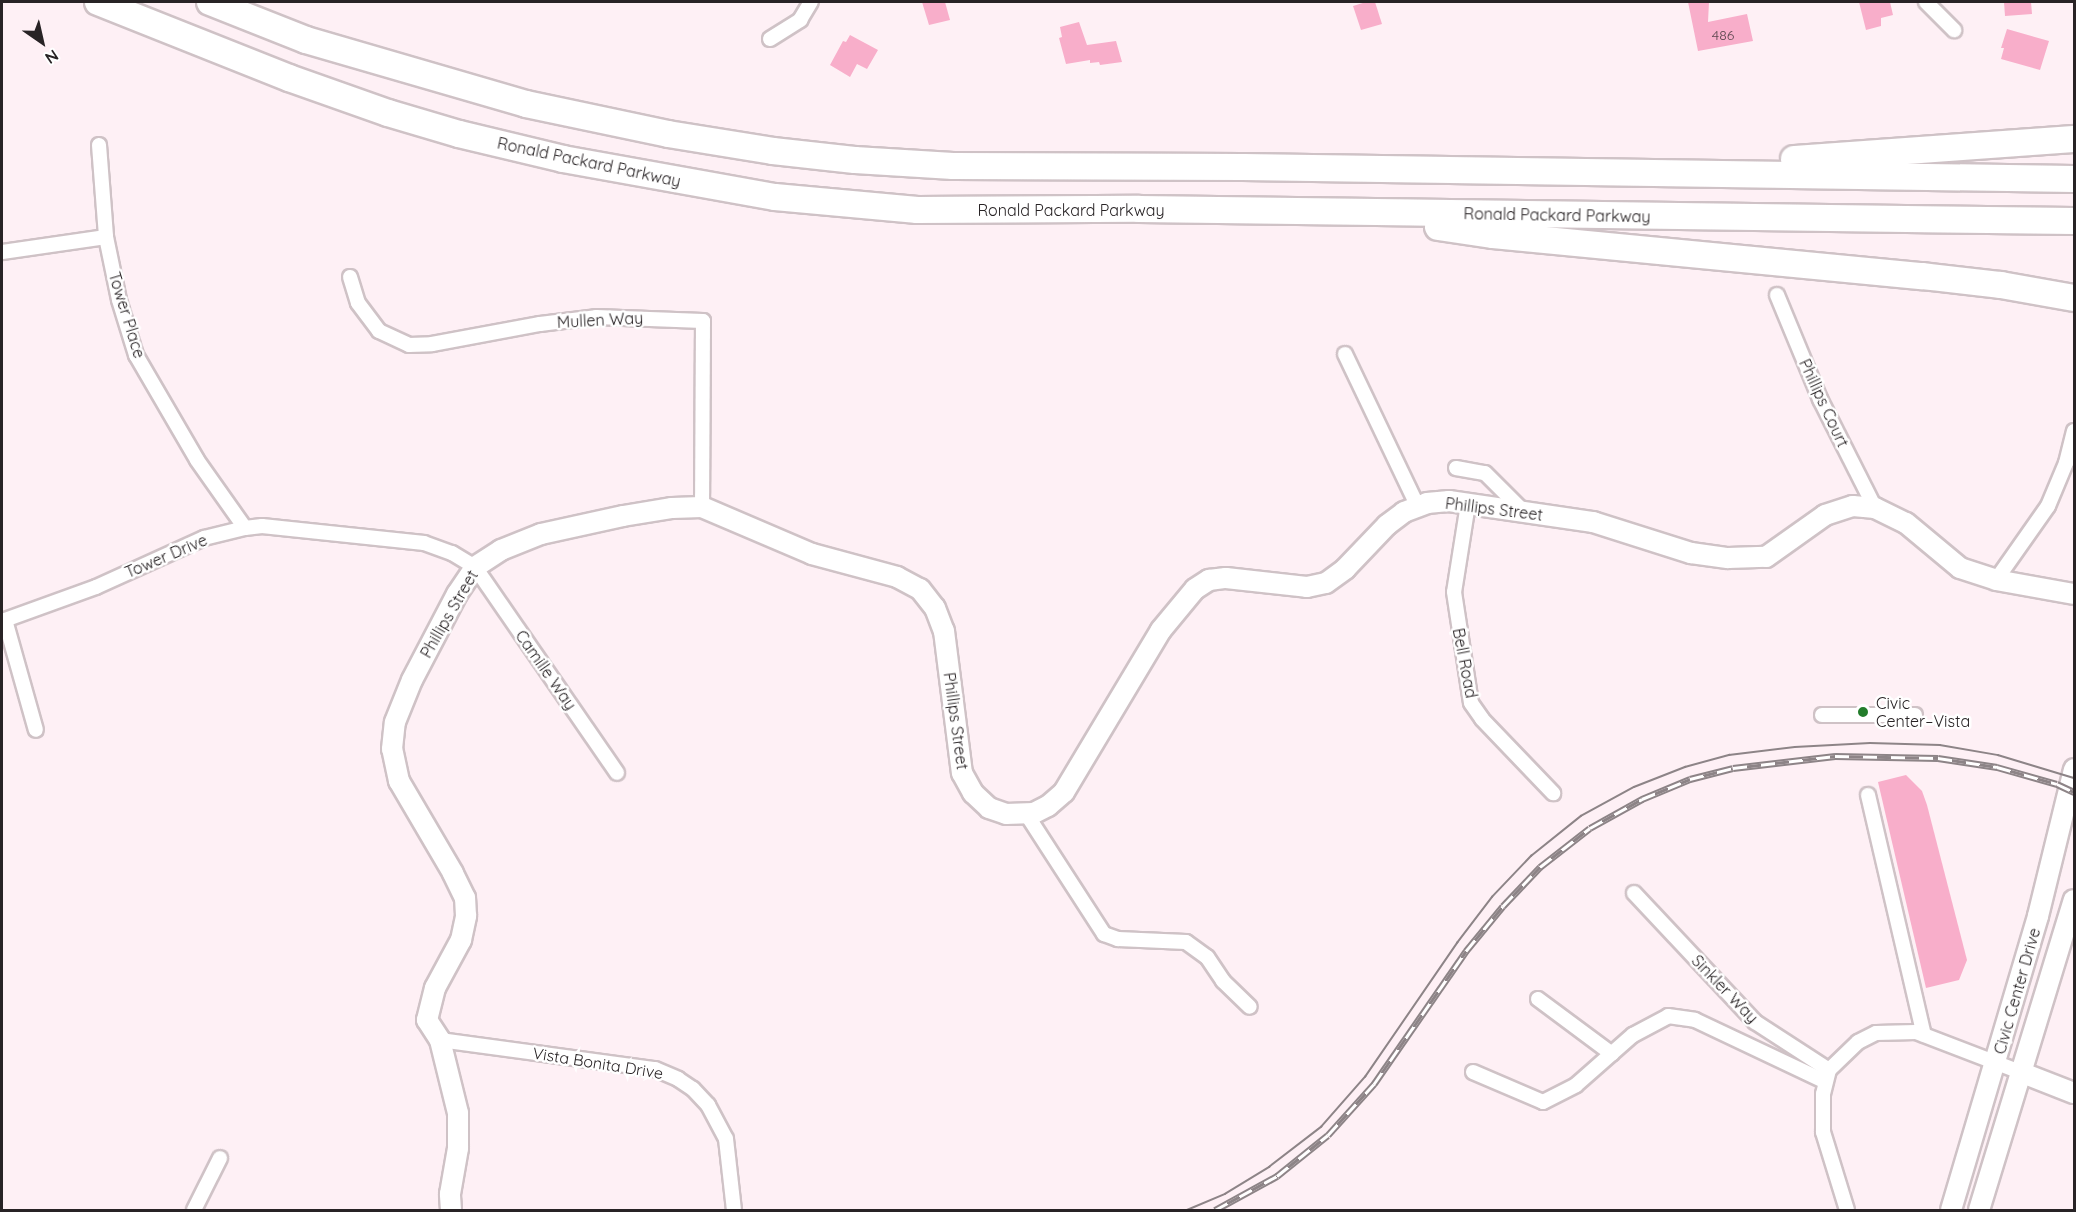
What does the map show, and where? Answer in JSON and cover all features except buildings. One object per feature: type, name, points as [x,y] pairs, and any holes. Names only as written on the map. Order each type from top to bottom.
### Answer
[{"type":"highway","name":"Ronald Packard Parkway","points":[[98,2],[201,45],[388,113],[563,159],[671,181],[775,197],[917,210],[1139,209],[2074,221]]},
{"type":"highway","points":[[210,2],[306,40],[515,101],[597,120],[773,151],[855,160],[953,166],[1608,171],[2074,179]]},
{"type":"highway","points":[[1608,171],[2074,139]]},
{"type":"highway","points":[[1343,213],[1493,235],[1922,276],[2001,285],[2074,298]]},
{"type":"street","points":[[770,39],[800,20],[811,2]]},
{"type":"street","points":[[1926,2],[1954,30]]},
{"type":"street","name":"Tower Place","points":[[99,145],[106,237],[119,300],[136,355],[196,460],[244,528]]},
{"type":"street","points":[[2,252],[106,237]]},
{"type":"street","name":"Mullen Way","points":[[350,277],[358,303],[379,331],[409,345],[432,344],[540,324],[596,317],[703,321],[702,507]]},
{"type":"street","name":"Phillips Court","points":[[1777,295],[1820,399],[1875,508]]},
{"type":"street","points":[[1345,354],[1417,505]]},
{"type":"street","points":[[1996,580],[2048,506],[2066,463],[2074,431]]},
{"type":"street","points":[[1456,468],[1485,473],[1525,513]]},
{"type":"street","name":"Phillips Street","points":[[451,1210],[450,1194],[458,1148],[459,1113],[440,1040],[427,1020],[435,988],[461,940],[466,915],[465,898],[453,873],[399,781],[392,749],[395,722],[412,680],[457,594],[475,567],[501,550],[541,534],[623,516],[672,508],[702,507],[812,554],[897,577],[920,589],[935,608],[944,631],[962,773],[973,793],[989,808],[1006,814],[1027,814],[1048,806],[1064,792],[1161,630],[1195,589],[1209,580],[1226,578],[1307,587],[1326,583],[1345,569],[1387,525],[1417,505],[1449,501],[1593,522],[1691,553],[1728,558],[1766,557],[1825,515],[1853,506],[1875,508],[1906,523],[1960,568],[1996,580],[2074,594]]},
{"type":"street","name":"Bell Road","points":[[1468,504],[1454,592],[1457,624],[1471,703],[1482,719],[1553,793]]},
{"type":"street","name":"Tower Drive","points":[[3,620],[96,587],[204,538],[244,528],[262,526],[424,543],[452,553],[475,567]]},
{"type":"street","name":"Camille Way","points":[[475,567],[617,772]]},
{"type":"street","points":[[3,620],[36,730]]},
{"type":"street","points":[[1822,715],[1864,721],[1915,715]]},
{"type":"street","name":"Civic Center Drive","points":[[1951,1210],[2047,885],[2074,769]]},
{"type":"street","points":[[1868,795],[1923,1035]]},
{"type":"street","points":[[1027,814],[1104,934],[1118,939],[1186,942],[1207,957],[1223,981],[1250,1007]]},
{"type":"street","name":"Sinkler Way","points":[[1634,893],[1755,1022],[1826,1075]]},
{"type":"street","name":"Civic Center Drive","points":[[1979,1210],[2074,900]]},
{"type":"street","points":[[1538,999],[1612,1054]]},
{"type":"street","points":[[1473,1072],[1543,1102],[1576,1085],[1634,1035],[1668,1016],[1695,1020],[1826,1075]]},
{"type":"street","points":[[1847,1210],[1823,1132],[1826,1075],[1858,1042],[1876,1033],[1894,1031],[1923,1035],[2074,1093]]},
{"type":"street","name":"Vista Bonita Drive","points":[[440,1040],[655,1069],[678,1079],[693,1089],[708,1105],[726,1139],[734,1210]]},
{"type":"street","points":[[194,1210],[220,1158]]},
{"type":"tram line","points":[[1187,1210],[1225,1194],[1269,1167],[1321,1127],[1365,1077],[1457,943],[1492,897],[1531,856],[1581,816],[1634,787],[1685,767],[1729,755],[1795,747],[1870,743],[1940,745],[1998,755],[2074,778]]},
{"type":"railway","points":[[1215,1210],[1277,1176],[1328,1135],[1374,1084],[1466,951],[1503,906],[1540,867],[1590,828],[1642,799],[1690,779],[1733,768],[1835,756],[1938,758],[1997,767],[2057,784],[2074,792]]},
{"type":"place","name":"Civic Center–Vista","points":[[1863,712]]}]
